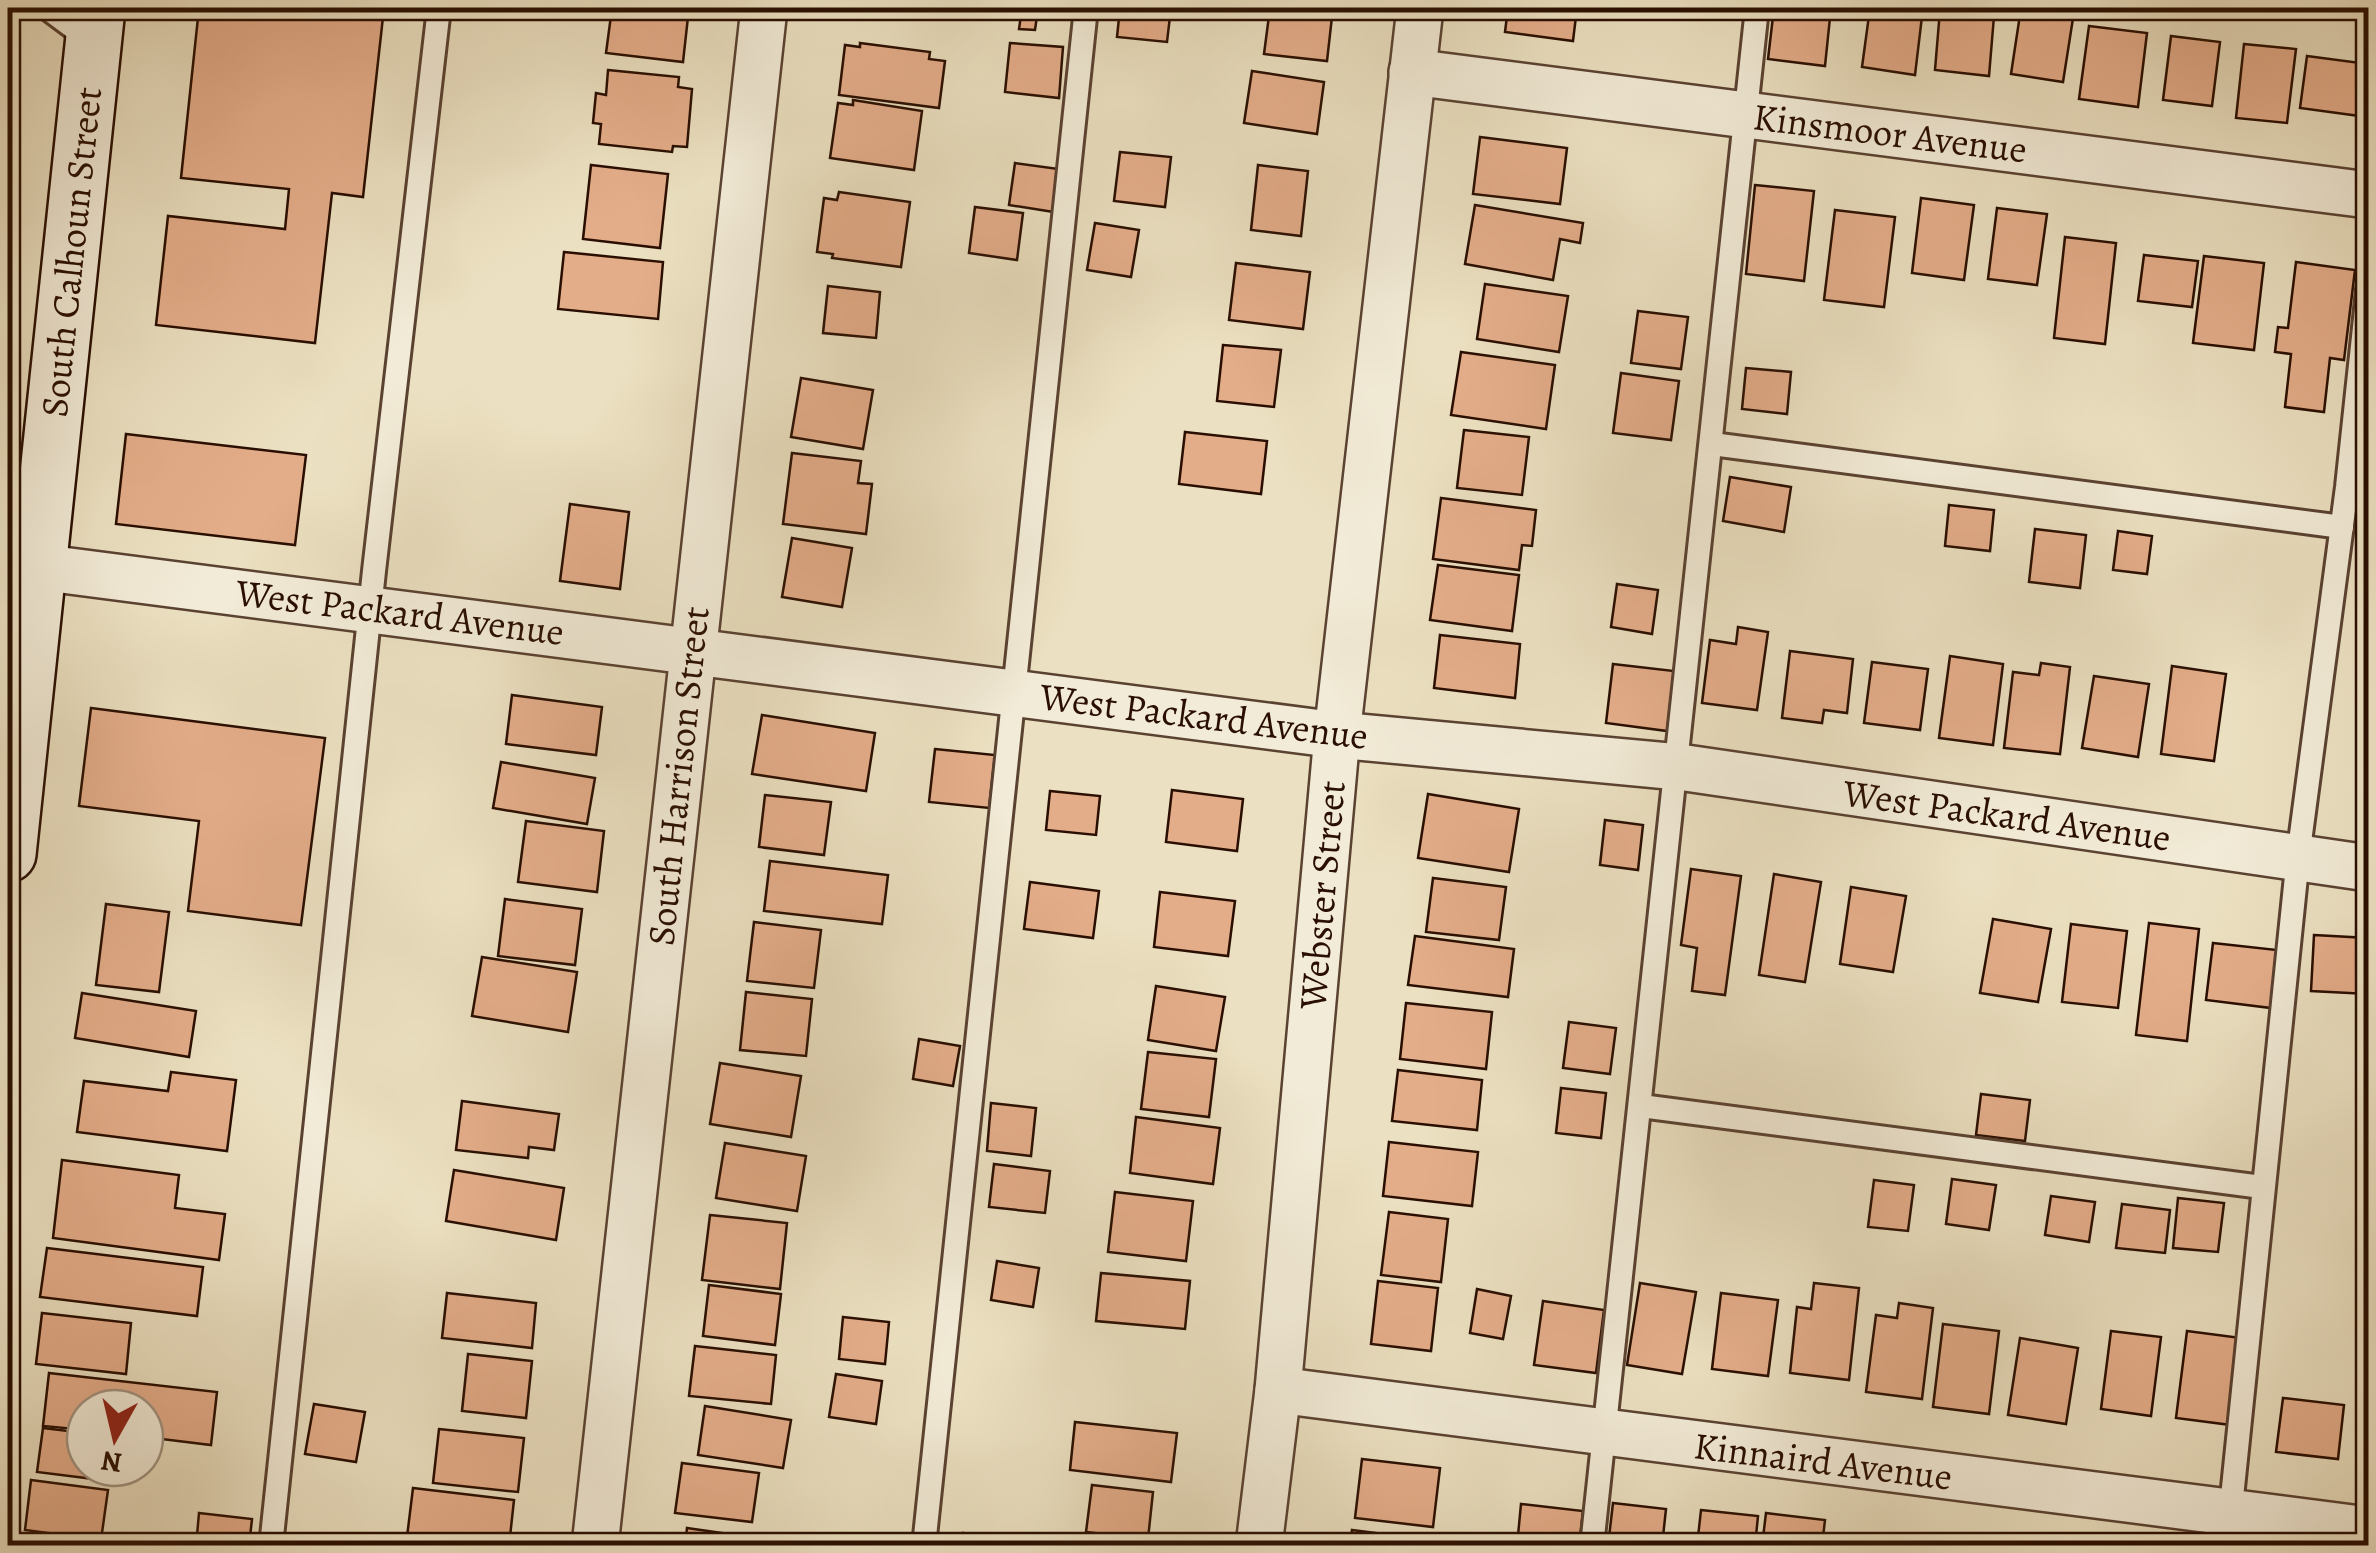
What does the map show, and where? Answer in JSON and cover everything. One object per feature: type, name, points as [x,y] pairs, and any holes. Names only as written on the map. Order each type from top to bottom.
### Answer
[{"type":"street","name":"South Harrison Street","points":[[594,1546],[764,8]]},
{"type":"street","name":"Webster Street","points":[[1259,1546],[1278,1390],[1337,735],[1420,8]]},
{"type":"street","name":"South Calhoun Street","points":[[8,854],[23,565],[95,25]]},
{"type":"street","name":"Kinsmoor Avenue","points":[[1412,72],[2368,195]]},
{"type":"street","name":"West Packard Avenue","points":[[23,565],[692,648],[1337,735],[1679,768],[2368,868]]},
{"type":"street","name":"Kinnaird Avenue","points":[[1278,1390],[1604,1432],[2229,1529],[2368,1530]]},
{"type":"lane","points":[[47,8],[95,25]]},
{"type":"lane","points":[[271,1546],[370,608],[439,8]]},
{"type":"lane","points":[[924,1546],[1086,8]]},
{"type":"lane","points":[[1592,1546],[1679,768],[1757,8]]},
{"type":"lane","points":[[2229,1529],[2298,857],[2342,527],[2368,290]]},
{"type":"lane","points":[[1712,444],[2342,527]]},
{"type":"lane","points":[[1641,1106],[2262,1187]]},
{"type":"building","points":[[199,8],[384,8],[363,197],[332,193],[315,343],[156,325],[168,216],[285,229],[289,189],[181,178]]},
{"type":"building","points":[[612,8],[689,8],[683,62],[606,53]]},
{"type":"building","points":[[1022,8],[1038,9],[1035,30],[1019,29]]},
{"type":"building","points":[[1120,8],[1171,8],[1167,42],[1117,37]]},
{"type":"building","points":[[1270,8],[1333,8],[1327,61],[1264,54]]},
{"type":"building","points":[[1508,8],[1577,8],[1573,41],[1505,32]]},
{"type":"building","points":[[1774,8],[1831,8],[1825,66],[1768,59]]},
{"type":"building","points":[[1870,8],[1923,8],[1915,75],[1862,67]]},
{"type":"building","points":[[2021,8],[2074,12],[2063,82],[2011,74]]},
{"type":"building","points":[[1940,10],[1994,16],[1989,76],[1935,70]]},
{"type":"building","points":[[2089,26],[2147,33],[2138,107],[2079,99]]},
{"type":"building","points":[[2171,36],[2220,42],[2212,106],[2163,100]]},
{"type":"building","points":[[860,43],[930,52],[929,59],[945,61],[939,108],[839,95],[845,45],[860,47]]},
{"type":"building","points":[[1010,43],[1063,47],[1059,98],[1005,92]]},
{"type":"building","points":[[2244,44],[2296,49],[2287,123],[2236,118]]},
{"type":"building","points":[[2307,56],[2368,64],[2367,117],[2300,108]]},
{"type":"building","points":[[608,70],[679,77],[678,87],[692,89],[687,147],[673,146],[672,152],[599,144],[601,124],[593,123],[596,93],[606,95]]},
{"type":"building","points":[[1252,71],[1324,82],[1317,134],[1244,123]]},
{"type":"building","points":[[853,100],[922,111],[914,170],[830,158],[838,103],[853,105]]},
{"type":"building","points":[[8,124],[19,126],[8,209]]},
{"type":"building","points":[[1480,137],[1567,148],[1560,204],[1473,194]]},
{"type":"building","points":[[1120,152],[1171,157],[1165,207],[1114,201]]},
{"type":"building","points":[[1015,163],[1066,170],[1060,213],[1009,205]]},
{"type":"building","points":[[591,165],[668,174],[660,248],[583,239]]},
{"type":"building","points":[[1258,165],[1308,171],[1301,236],[1251,230]]},
{"type":"building","points":[[1755,185],[1814,191],[1804,281],[1746,274]]},
{"type":"building","points":[[839,192],[910,202],[901,267],[832,258],[833,254],[817,252],[824,198],[837,200]]},
{"type":"building","points":[[1921,198],[1974,205],[1964,280],[1912,273]]},
{"type":"building","points":[[1475,205],[1583,223],[1580,243],[1560,239],[1553,280],[1465,264]]},
{"type":"building","points":[[975,207],[1023,213],[1017,260],[969,253]]},
{"type":"building","points":[[1997,208],[2047,214],[2037,285],[1988,279]]},
{"type":"building","points":[[1835,210],[1895,217],[1884,307],[1824,300]]},
{"type":"building","points":[[8,221],[17,223],[8,312]]},
{"type":"building","points":[[1095,223],[1139,230],[1131,277],[1087,270]]},
{"type":"building","points":[[2065,237],[2116,243],[2105,344],[2054,338]]},
{"type":"building","points":[[564,252],[663,262],[658,319],[558,309]]},
{"type":"building","points":[[2144,255],[2198,261],[2192,307],[2138,301]]},
{"type":"building","points":[[2204,256],[2264,263],[2254,350],[2193,343]]},
{"type":"building","points":[[2296,262],[2355,270],[2344,360],[2330,358],[2324,412],[2285,407],[2291,354],[2275,352],[2278,327],[2288,328]]},
{"type":"building","points":[[1236,263],[1310,272],[1303,329],[1229,320]]},
{"type":"building","points":[[1485,284],[1568,296],[1559,352],[1477,339]]},
{"type":"building","points":[[828,286],[880,292],[876,338],[823,333]]},
{"type":"building","points":[[1638,311],[1688,317],[1681,369],[1631,363]]},
{"type":"building","points":[[1223,345],[1281,350],[1274,407],[1217,401]]},
{"type":"building","points":[[1461,352],[1555,365],[1546,429],[1451,415]]},
{"type":"building","points":[[1746,368],[1791,372],[1787,414],[1742,409]]},
{"type":"building","points":[[1621,373],[1679,381],[1671,440],[1613,433]]},
{"type":"building","points":[[801,378],[873,390],[863,449],[791,437]]},
{"type":"building","points":[[1464,430],[1529,437],[1522,495],[1457,488]]},
{"type":"building","points":[[1185,432],[1267,441],[1261,494],[1179,484]]},
{"type":"building","points":[[126,434],[306,455],[295,545],[116,524]]},
{"type":"building","points":[[792,453],[861,461],[858,483],[872,484],[866,534],[783,524]]},
{"type":"building","points":[[1730,477],[1791,487],[1784,532],[1723,521]]},
{"type":"building","points":[[1441,498],[1536,510],[1532,546],[1522,545],[1519,570],[1433,559]]},
{"type":"building","points":[[570,504],[629,512],[620,589],[560,581]]},
{"type":"building","points":[[1949,505],[1994,510],[1990,551],[1945,546]]},
{"type":"building","points":[[2035,529],[2086,535],[2080,588],[2029,582]]},
{"type":"building","points":[[2118,531],[2152,536],[2147,574],[2113,570]]},
{"type":"building","points":[[792,538],[852,548],[842,607],[782,597]]},
{"type":"building","points":[[1438,565],[1519,575],[1512,631],[1430,620]]},
{"type":"building","points":[[1617,584],[1658,590],[1652,634],[1611,627]]},
{"type":"building","points":[[1738,627],[1768,632],[1757,710],[1702,703],[1710,640],[1736,644]]},
{"type":"building","points":[[1440,635],[1520,644],[1515,698],[1434,688]]},
{"type":"building","points":[[1790,651],[1853,659],[1847,713],[1824,710],[1822,723],[1782,718]]},
{"type":"building","points":[[1950,656],[2003,664],[1993,745],[1939,738]]},
{"type":"building","points":[[1872,662],[1928,669],[1920,730],[1864,723]]},
{"type":"building","points":[[2041,663],[2070,667],[2060,754],[2004,748],[2013,672],[2039,675]]},
{"type":"building","points":[[1613,664],[1674,671],[1667,731],[1606,723]]},
{"type":"building","points":[[2172,666],[2226,674],[2214,761],[2161,754]]},
{"type":"building","points":[[2094,676],[2149,684],[2138,757],[2082,748]]},
{"type":"building","points":[[512,695],[602,707],[596,755],[506,744]]},
{"type":"building","points":[[91,708],[325,738],[301,925],[188,911],[199,821],[79,806]]},
{"type":"building","points":[[762,715],[875,733],[866,791],[752,774]]},
{"type":"building","points":[[935,749],[995,755],[989,808],[929,802]]},
{"type":"building","points":[[501,762],[595,778],[587,824],[493,808]]},
{"type":"building","points":[[1172,790],[1243,799],[1237,851],[1166,842]]},
{"type":"building","points":[[1050,791],[1100,796],[1096,835],[1046,830]]},
{"type":"building","points":[[1428,794],[1519,809],[1509,872],[1418,858]]},
{"type":"building","points":[[765,795],[831,802],[824,855],[759,847]]},
{"type":"building","points":[[1605,820],[1643,825],[1638,870],[1600,865]]},
{"type":"building","points":[[526,821],[604,831],[597,892],[518,882]]},
{"type":"building","points":[[770,861],[888,875],[882,924],[764,911]]},
{"type":"building","points":[[1691,869],[1741,876],[1725,995],[1692,991],[1697,948],[1681,945]]},
{"type":"building","points":[[1774,874],[1821,882],[1805,982],[1759,975]]},
{"type":"building","points":[[1433,878],[1506,887],[1499,940],[1426,932]]},
{"type":"building","points":[[1030,882],[1099,891],[1093,938],[1024,929]]},
{"type":"building","points":[[1851,887],[1906,896],[1893,972],[1840,964]]},
{"type":"building","points":[[1160,892],[1235,901],[1228,956],[1154,947]]},
{"type":"building","points":[[505,899],[582,909],[575,965],[498,956]]},
{"type":"building","points":[[106,904],[169,912],[159,992],[96,985]]},
{"type":"building","points":[[1993,919],[2051,929],[2038,1002],[1980,993]]},
{"type":"building","points":[[754,922],[821,930],[814,988],[747,981]]},
{"type":"building","points":[[2149,923],[2199,929],[2187,1041],[2136,1035]]},
{"type":"building","points":[[2071,924],[2127,931],[2118,1008],[2062,1002]]},
{"type":"building","points":[[2314,935],[2368,938],[2368,994],[2311,991]]},
{"type":"building","points":[[1415,936],[1514,949],[1508,997],[1408,985]]},
{"type":"building","points":[[2213,943],[2277,950],[2271,1008],[2206,1000]]},
{"type":"building","points":[[482,957],[577,972],[568,1032],[472,1016]]},
{"type":"building","points":[[1156,986],[1225,997],[1216,1051],[1148,1040]]},
{"type":"building","points":[[746,992],[812,999],[806,1056],[740,1050]]},
{"type":"building","points":[[82,993],[196,1011],[189,1057],[75,1038]]},
{"type":"building","points":[[1406,1003],[1492,1012],[1486,1069],[1400,1059]]},
{"type":"building","points":[[1569,1022],[1616,1028],[1610,1074],[1563,1068]]},
{"type":"building","points":[[919,1039],[960,1046],[953,1086],[913,1079]]},
{"type":"building","points":[[1148,1052],[1216,1059],[1209,1117],[1141,1109]]},
{"type":"building","points":[[720,1063],[801,1076],[791,1137],[710,1124]]},
{"type":"building","points":[[1398,1070],[1482,1080],[1477,1130],[1392,1121]]},
{"type":"building","points":[[171,1072],[236,1080],[227,1151],[77,1132],[84,1081],[168,1091]]},
{"type":"building","points":[[1561,1088],[1606,1093],[1601,1138],[1556,1133]]},
{"type":"building","points":[[1981,1094],[2030,1100],[2025,1141],[1976,1135]]},
{"type":"building","points":[[462,1101],[559,1114],[554,1150],[529,1147],[528,1158],[456,1150]]},
{"type":"building","points":[[991,1103],[1036,1108],[1031,1156],[987,1151]]},
{"type":"building","points":[[1136,1117],[1220,1128],[1213,1184],[1130,1173]]},
{"type":"building","points":[[1389,1142],[1478,1152],[1472,1206],[1383,1196]]},
{"type":"building","points":[[725,1143],[806,1156],[797,1211],[716,1198]]},
{"type":"building","points":[[62,1160],[179,1175],[175,1208],[225,1214],[219,1260],[53,1238]]},
{"type":"building","points":[[994,1164],[1050,1171],[1045,1213],[989,1207]]},
{"type":"building","points":[[454,1170],[564,1188],[556,1240],[446,1221]]},
{"type":"building","points":[[1952,1179],[1996,1185],[1989,1230],[1946,1224]]},
{"type":"building","points":[[1874,1180],[1914,1185],[1908,1231],[1868,1227]]},
{"type":"building","points":[[1115,1192],[1193,1201],[1186,1261],[1108,1252]]},
{"type":"building","points":[[2051,1196],[2095,1202],[2089,1242],[2045,1235]]},
{"type":"building","points":[[2178,1198],[2224,1203],[2218,1252],[2173,1248]]},
{"type":"building","points":[[2122,1204],[2170,1210],[2165,1253],[2116,1248]]},
{"type":"building","points":[[1389,1212],[1448,1219],[1441,1282],[1381,1275]]},
{"type":"building","points":[[710,1215],[787,1223],[780,1289],[702,1280]]},
{"type":"building","points":[[47,1248],[203,1267],[197,1316],[40,1297]]},
{"type":"building","points":[[997,1261],[1039,1268],[1033,1307],[991,1300]]},
{"type":"building","points":[[1101,1273],[1190,1281],[1185,1329],[1096,1321]]},
{"type":"building","points":[[1378,1281],[1438,1288],[1431,1351],[1371,1344]]},
{"type":"building","points":[[1640,1283],[1696,1292],[1682,1374],[1627,1365]]},
{"type":"building","points":[[1814,1283],[1859,1288],[1849,1380],[1790,1373],[1797,1307],[1811,1309]]},
{"type":"building","points":[[709,1285],[781,1294],[775,1345],[703,1336]]},
{"type":"building","points":[[1477,1289],[1511,1296],[1503,1339],[1470,1333]]},
{"type":"building","points":[[447,1293],[536,1303],[532,1348],[442,1338]]},
{"type":"building","points":[[1721,1293],[1778,1300],[1768,1376],[1712,1369]]},
{"type":"building","points":[[1543,1301],[1604,1310],[1596,1373],[1534,1365]]},
{"type":"building","points":[[1899,1303],[1933,1308],[1922,1399],[1866,1392],[1876,1315],[1897,1318]]},
{"type":"building","points":[[42,1313],[131,1323],[126,1374],[36,1364]]},
{"type":"building","points":[[843,1317],[889,1322],[885,1364],[839,1359]]},
{"type":"building","points":[[1943,1324],[1999,1331],[1989,1414],[1933,1407]]},
{"type":"building","points":[[2111,1331],[2161,1337],[2151,1416],[2101,1409]]},
{"type":"building","points":[[2187,1331],[2241,1338],[2231,1425],[2176,1418]]},
{"type":"building","points":[[2020,1338],[2078,1348],[2066,1424],[2008,1415]]},
{"type":"building","points":[[695,1346],[776,1355],[771,1404],[689,1396]]},
{"type":"building","points":[[468,1354],[532,1361],[526,1418],[462,1411]]},
{"type":"building","points":[[49,1373],[217,1392],[211,1445],[165,1439],[165,1388],[65,1388],[65,1428],[43,1426]]},
{"type":"building","points":[[836,1374],[882,1381],[876,1424],[829,1417]]},
{"type":"building","points":[[2283,1398],[2344,1405],[2338,1459],[2276,1452]]},
{"type":"building","points":[[314,1404],[365,1412],[356,1462],[305,1454]]},
{"type":"building","points":[[705,1406],[791,1420],[783,1468],[698,1455]]},
{"type":"building","points":[[1075,1422],[1177,1433],[1171,1482],[1070,1470]]},
{"type":"building","points":[[43,1428],[65,1431],[65,1475],[37,1472]]},
{"type":"building","points":[[439,1429],[524,1438],[518,1492],[433,1483]]},
{"type":"building","points":[[1362,1459],[1440,1468],[1433,1527],[1355,1518]]},
{"type":"building","points":[[682,1463],[759,1473],[752,1522],[675,1513]]},
{"type":"building","points":[[31,1480],[65,1484],[65,1488],[108,1490],[101,1540],[25,1530]]},
{"type":"building","points":[[1092,1485],[1153,1492],[1148,1539],[1086,1532]]},
{"type":"building","points":[[413,1488],[514,1500],[509,1546],[407,1537]]},
{"type":"building","points":[[1613,1503],[1666,1509],[1662,1546],[1608,1546]]},
{"type":"building","points":[[1521,1504],[1583,1511],[1579,1546],[1517,1546]]},
{"type":"building","points":[[1701,1510],[1758,1516],[1755,1546],[1697,1546]]},
{"type":"building","points":[[199,1513],[252,1519],[249,1546],[196,1546]]},
{"type":"building","points":[[1766,1513],[1825,1520],[1822,1546],[1762,1546]]},
{"type":"building","points":[[687,1528],[777,1541],[777,1546],[685,1546]]},
{"type":"building","points":[[1352,1530],[1424,1539],[1424,1546],[1350,1546]]},
{"type":"building","points":[[963,1533],[1009,1540],[1009,1546],[961,1546]]},
{"type":"building","points":[[35,1536],[108,1544],[108,1546],[34,1546]]},
{"type":"building","points":[[1928,1536],[1985,1544],[1985,1546],[1927,1546]]},
{"type":"building","points":[[1066,1541],[1107,1546],[1065,1546]]}]
